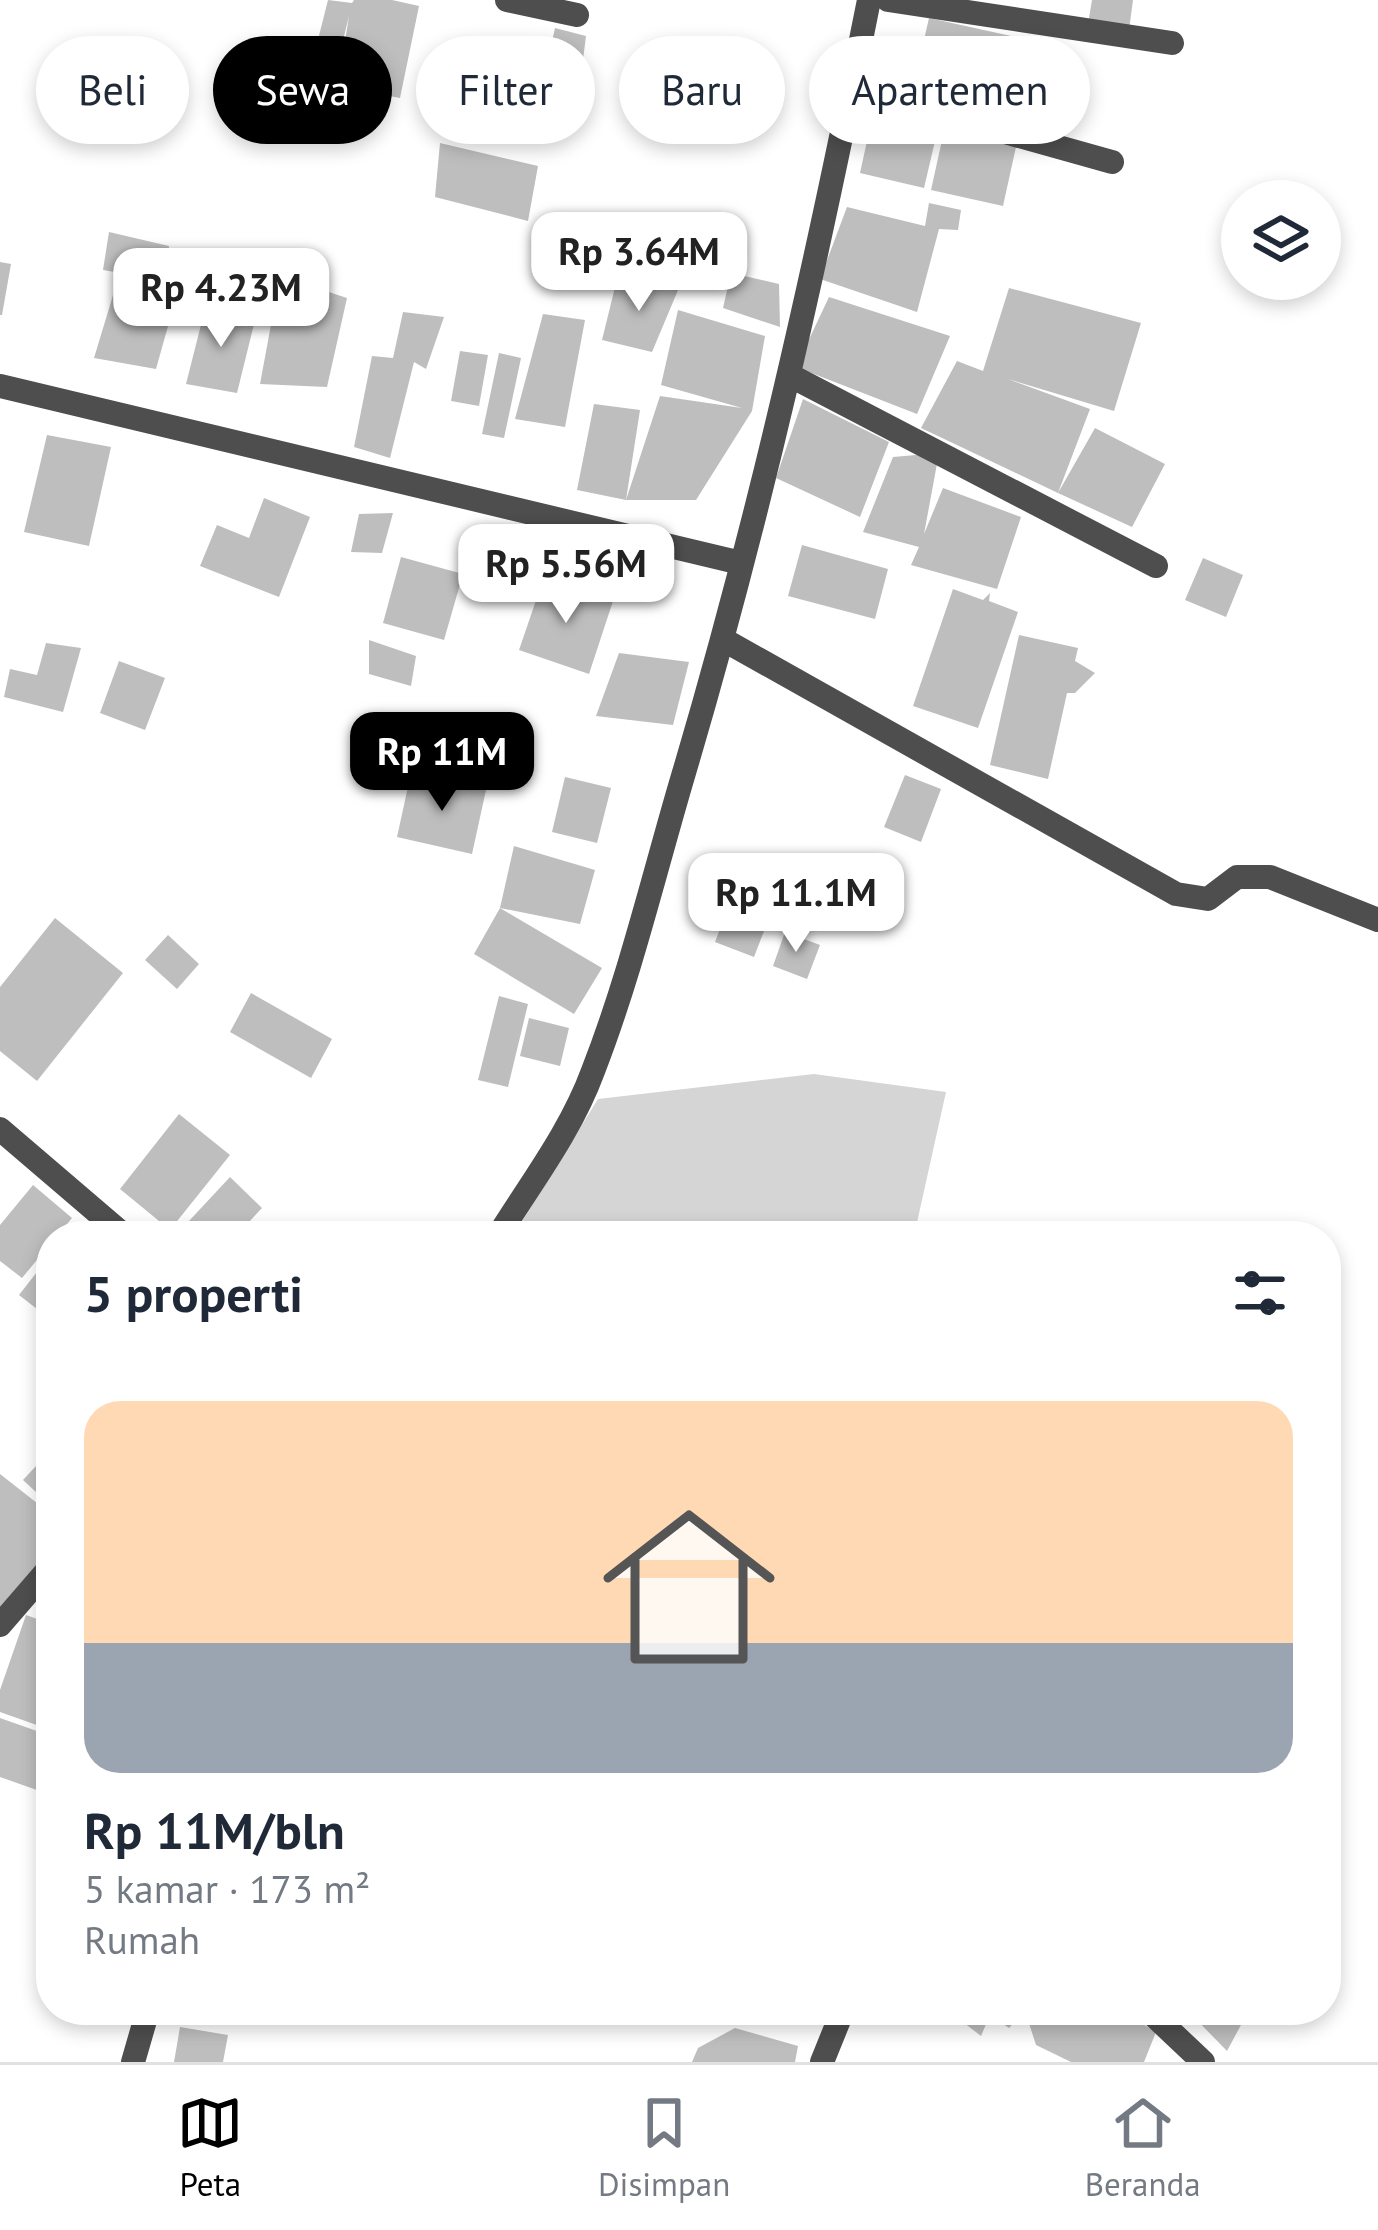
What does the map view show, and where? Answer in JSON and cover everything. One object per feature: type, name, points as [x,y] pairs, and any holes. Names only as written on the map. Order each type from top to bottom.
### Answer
[{"type":"street","points":[[507,0],[578,15]]},
{"type":"street","points":[[862,36],[869,0]]},
{"type":"street","points":[[888,0],[1172,43]]},
{"type":"street","points":[[508,1221],[559,1140],[593,1072],[724,640],[790,376],[839,144]]},
{"type":"street","points":[[1048,144],[1112,162]]},
{"type":"street","points":[[790,376],[1156,566]]},
{"type":"street","points":[[0,386],[741,563]]},
{"type":"street","points":[[724,640],[1176,894],[1208,899],[1237,878],[1270,877],[1378,920]]},
{"type":"street","points":[[0,1129],[107,1221]]},
{"type":"street","points":[[0,1625],[36,1583]]},
{"type":"street","points":[[133,2062],[144,2025]]},
{"type":"street","points":[[822,2062],[837,2025]]},
{"type":"street","points":[[1164,2025],[1203,2062]]},
{"type":"shaded area","points":[[814,1074],[946,1092],[917,1221],[522,1221],[598,1099]]},
{"type":"building","points":[[328,0],[392,0],[419,6],[400,98],[392,96],[392,36],[346,36],[349,16],[344,36],[319,36]]},
{"type":"building","points":[[1092,0],[1133,0],[1129,30],[1088,24]]},
{"type":"building","points":[[929,18],[1011,36],[925,36]]},
{"type":"building","points":[[555,28],[586,36],[553,36]]},
{"type":"building","points":[[440,144],[538,166],[528,221],[435,197]]},
{"type":"building","points":[[866,144],[934,144],[924,188],[860,173]]},
{"type":"building","points":[[941,144],[1016,147],[1003,206],[931,190]]},
{"type":"building","points":[[929,203],[961,210],[958,230],[939,229],[917,312],[820,279],[847,207],[925,226]]},
{"type":"building","points":[[109,232],[169,246],[166,281],[103,270]]},
{"type":"building","points":[[0,262],[11,264],[2,315],[0,315]]},
{"type":"building","points":[[731,273],[779,284],[780,327],[723,308]]},
{"type":"building","points":[[280,276],[347,298],[327,387],[260,384]]},
{"type":"building","points":[[117,282],[177,294],[156,369],[94,358]]},
{"type":"building","points":[[616,283],[681,283],[652,352],[602,340]]},
{"type":"building","points":[[1009,288],[1141,323],[1114,411],[1008,379],[1090,409],[1058,493],[921,428],[957,361],[983,371]]},
{"type":"building","points":[[829,297],[950,336],[917,414],[796,367]]},
{"type":"building","points":[[206,305],[256,316],[237,393],[186,384]]},
{"type":"building","points":[[678,310],[765,336],[752,411],[696,500],[626,500],[660,396],[742,408],[661,385]]},
{"type":"building","points":[[403,312],[444,317],[426,369],[414,362],[390,458],[354,447],[372,356],[393,358]]},
{"type":"building","points":[[543,314],[585,320],[565,427],[515,419]]},
{"type":"building","points":[[460,351],[488,355],[479,406],[451,401]]},
{"type":"building","points":[[499,353],[521,358],[504,438],[482,434]]},
{"type":"building","points":[[803,399],[889,442],[860,517],[776,478]]},
{"type":"building","points":[[594,404],[640,410],[626,500],[577,490]]},
{"type":"building","points":[[1095,428],[1165,464],[1132,527],[1058,493]]},
{"type":"building","points":[[47,435],[111,447],[89,546],[24,532]]},
{"type":"building","points":[[939,453],[924,534],[943,488],[1021,517],[997,589],[911,565],[919,547],[863,532],[893,457]]},
{"type":"building","points":[[264,498],[310,517],[279,597],[200,566],[217,525],[249,538]]},
{"type":"building","points":[[393,513],[382,553],[351,552],[359,514]]},
{"type":"building","points":[[802,545],[888,569],[875,619],[788,596]]},
{"type":"building","points":[[401,557],[463,574],[444,640],[383,623]]},
{"type":"building","points":[[1203,558],[1243,575],[1226,617],[1185,600]]},
{"type":"building","points":[[544,577],[613,601],[589,674],[519,650]]},
{"type":"building","points":[[953,589],[983,600],[990,593],[989,601],[1018,612],[978,728],[913,706]]},
{"type":"building","points":[[1019,635],[1078,648],[1075,661],[1095,673],[1075,693],[1067,693],[1048,779],[990,765]]},
{"type":"building","points":[[369,640],[416,656],[411,686],[369,674]]},
{"type":"building","points":[[46,643],[81,648],[63,712],[4,697],[10,669],[37,675]]},
{"type":"building","points":[[619,653],[689,662],[673,725],[596,716]]},
{"type":"building","points":[[119,661],[165,678],[145,730],[100,713]]},
{"type":"building","points":[[411,773],[486,790],[472,854],[397,837]]},
{"type":"building","points":[[905,775],[941,789],[921,842],[884,827]]},
{"type":"building","points":[[565,777],[611,788],[597,843],[552,832]]},
{"type":"building","points":[[514,846],[595,870],[580,924],[500,908]]},
{"type":"building","points":[[735,890],[774,905],[754,957],[715,942]]},
{"type":"building","points":[[500,908],[602,968],[574,1014],[474,954]]},
{"type":"building","points":[[55,918],[123,973],[37,1081],[0,1051],[0,987]]},
{"type":"building","points":[[785,932],[820,945],[807,979],[773,966]]},
{"type":"building","points":[[168,935],[199,964],[177,989],[145,960]]},
{"type":"building","points":[[251,993],[332,1039],[311,1078],[230,1032]]},
{"type":"building","points":[[499,996],[528,1004],[508,1087],[478,1080]]},
{"type":"building","points":[[529,1018],[569,1028],[560,1066],[520,1056]]},
{"type":"building","points":[[179,1114],[230,1155],[177,1221],[159,1221],[120,1189]]},
{"type":"building","points":[[230,1177],[262,1208],[250,1221],[189,1221]]},
{"type":"building","points":[[33,1185],[72,1218],[36,1221],[36,1261],[22,1278],[0,1261],[0,1225]]},
{"type":"building","points":[[36,1273],[36,1308],[19,1295]]},
{"type":"building","points":[[36,1466],[36,1492],[23,1480]]},
{"type":"building","points":[[0,1474],[36,1502],[36,1572],[0,1609]]},
{"type":"building","points":[[26,1615],[36,1619],[36,1725],[0,1712],[0,1690]]},
{"type":"building","points":[[0,1718],[36,1731],[36,1790],[0,1777]]},
{"type":"building","points":[[967,2025],[986,2025],[981,2036]]},
{"type":"building","points":[[1030,2025],[1145,2025],[1156,2032],[1144,2062],[1071,2062],[1036,2045]]},
{"type":"building","points":[[1202,2025],[1241,2025],[1227,2051]]},
{"type":"building","points":[[180,2027],[228,2035],[223,2062],[174,2062]]},
{"type":"building","points":[[735,2028],[798,2046],[795,2062],[692,2062],[698,2048]]}]
